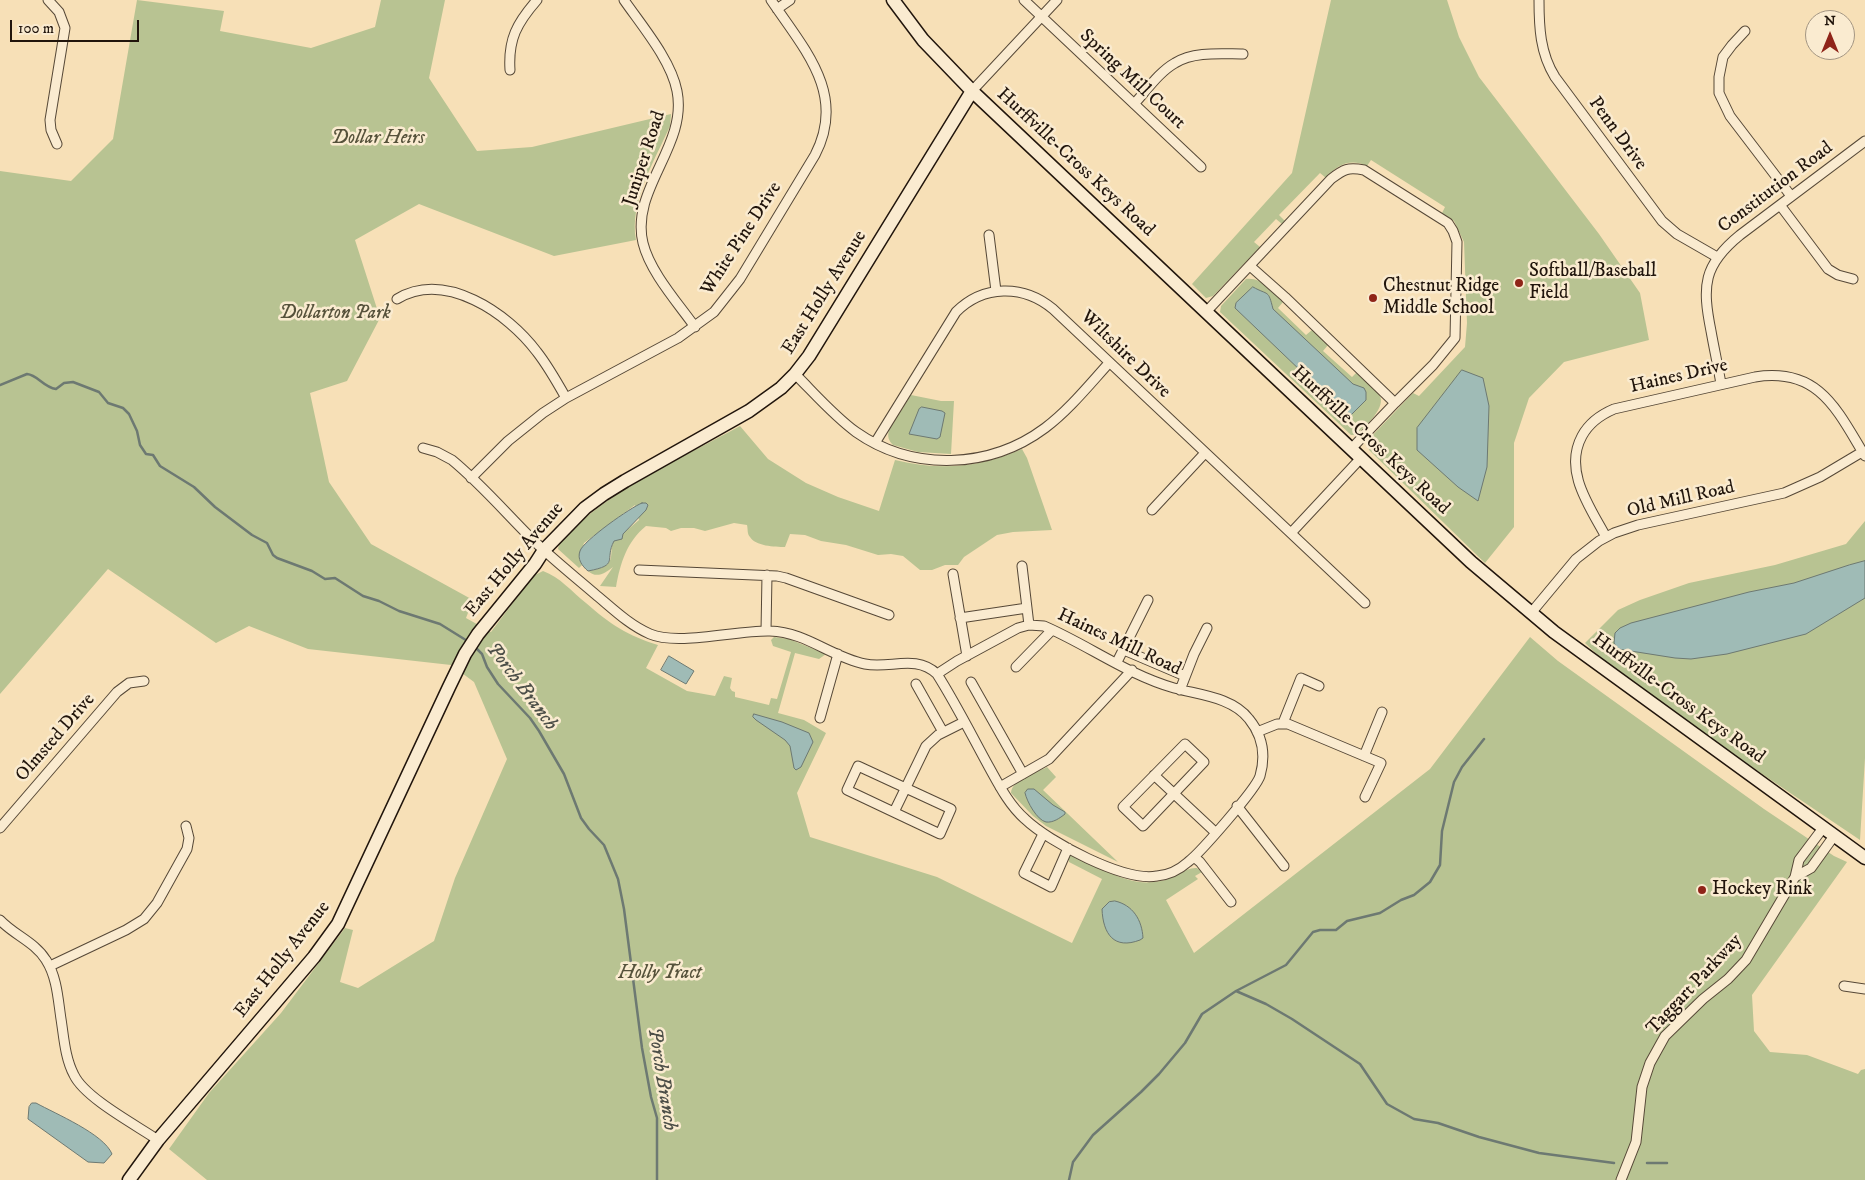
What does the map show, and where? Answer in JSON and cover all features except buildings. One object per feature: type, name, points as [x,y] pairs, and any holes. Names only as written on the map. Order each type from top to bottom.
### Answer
[{"type":"street","points":[[48,0],[59,12],[65,28],[50,120],[51,130],[57,144]]},
{"type":"street","points":[[510,70],[509,57],[512,38],[519,23],[537,0]]},
{"type":"street","name":"Juniper Road","points":[[624,0],[667,66],[674,81],[678,99],[676,129],[643,210],[644,244],[654,268],[695,327]]},
{"type":"street","name":"White Pine Drive","points":[[471,478],[519,432],[566,398],[695,327],[721,305],[740,279],[814,155],[822,138],[826,121],[827,105],[821,81],[809,57],[771,0]]},
{"type":"street","points":[[777,9],[790,0]]},
{"type":"street","name":"Hurffville-Cross Keys Road","points":[[893,0],[923,40],[972,91],[1464,556],[1530,613],[1608,672],[1865,858]]},
{"type":"street","name":"Spring Mill Court","points":[[1024,0],[1201,167]]},
{"type":"street","name":"East Holly Avenue","points":[[129,1180],[158,1140],[314,957],[338,924],[465,654],[478,634],[535,564],[544,550],[571,521],[604,494],[749,411],[776,392],[795,374],[823,334],[972,91],[1057,0]]},
{"type":"street","name":"Penn Drive","points":[[1540,0],[1542,43],[1547,62],[1555,77],[1662,221],[1677,234],[1717,257]]},
{"type":"street","points":[[1745,30],[1723,57],[1719,77],[1720,93],[1730,116],[1791,196]]},
{"type":"street","points":[[1134,104],[1168,68],[1183,59],[1202,55],[1243,54]]},
{"type":"street","name":"Constitution Road","points":[[1721,384],[1705,299],[1708,278],[1717,257],[1740,235],[1865,141]]},
{"type":"street","points":[[1206,312],[1331,179],[1340,172],[1351,168],[1364,170],[1448,223],[1457,242],[1455,338],[1433,365],[1351,449]]},
{"type":"street","points":[[1780,205],[1828,269],[1838,275],[1852,279]]},
{"type":"street","points":[[989,235],[996,291]]},
{"type":"street","points":[[1250,266],[1285,297],[1395,403]]},
{"type":"street","points":[[397,299],[412,291],[422,289],[440,290],[468,298],[489,309],[513,326],[533,346],[566,398]]},
{"type":"street","name":"Wiltshire Drive","points":[[875,443],[952,316],[970,301],[983,295],[996,291],[1018,291],[1040,299],[1052,309],[1365,603]]},
{"type":"street","points":[[795,374],[842,421],[875,443],[900,454],[936,460],[972,459],[1005,450],[1030,438],[1055,420],[1110,363]]},
{"type":"street","name":"Haines Drive","points":[[1606,537],[1584,495],[1576,472],[1575,460],[1577,447],[1590,425],[1601,415],[1614,409],[1721,384],[1772,375],[1791,378],[1809,384],[1824,395],[1836,408],[1864,454]]},
{"type":"street","points":[[423,448],[445,455],[544,550],[625,619],[651,635],[676,638],[777,631],[798,636],[866,664],[915,663],[937,674]]},
{"type":"street","points":[[1152,510],[1205,453]]},
{"type":"street","name":"Old Mill Road","points":[[1530,613],[1572,564],[1587,550],[1606,537],[1638,525],[1784,493],[1864,454]]},
{"type":"street","points":[[1291,533],[1361,458]]},
{"type":"street","points":[[1022,566],[1029,625]]},
{"type":"street","points":[[639,570],[767,575],[786,578],[889,615]]},
{"type":"street","points":[[953,574],[966,656]]},
{"type":"street","points":[[766,631],[767,575]]},
{"type":"street","points":[[1117,662],[1148,600]]},
{"type":"street","points":[[960,618],[1027,608]]},
{"type":"street","name":"Haines Mill Road","points":[[1029,625],[1044,626],[1163,684],[1231,704],[1249,718],[1261,740],[1262,749],[1259,777],[1255,786],[1194,857],[1174,872],[1156,877],[1125,873],[1068,848],[1044,834],[1020,815],[1000,787],[937,674],[1018,628],[1029,625]]},
{"type":"street","points":[[1180,690],[1207,628]]},
{"type":"street","points":[[1016,668],[1052,630]]},
{"type":"street","points":[[1124,650],[1185,676]]},
{"type":"street","points":[[820,718],[838,654]]},
{"type":"street","points":[[1000,787],[1054,754],[1132,670]]},
{"type":"street","points":[[1283,723],[1301,678],[1319,686]]},
{"type":"street","name":"Olmsted Drive","points":[[0,828],[117,692],[129,683],[144,681]]},
{"type":"street","points":[[971,682],[1023,774]]},
{"type":"street","points":[[916,684],[943,732]]},
{"type":"street","points":[[1364,756],[1382,712]]},
{"type":"street","points":[[894,812],[923,750],[933,738],[964,722]]},
{"type":"street","points":[[1257,732],[1283,723],[1381,763],[1365,798]]},
{"type":"street","points":[[1185,744],[1204,762],[1143,826],[1123,807],[1154,775],[1185,744]]},
{"type":"street","points":[[858,766],[951,809],[940,834],[894,812],[847,790],[858,766]]},
{"type":"street","points":[[1154,775],[1215,832]]},
{"type":"street","points":[[1238,806],[1284,866]]},
{"type":"street","points":[[50,966],[126,930],[149,914],[187,849],[186,826]]},
{"type":"street","name":"Taggart Parkway","points":[[1621,1180],[1636,1142],[1642,1087],[1650,1063],[1665,1036],[1703,999],[1728,979],[1746,960],[1796,877],[1799,860],[1823,828]]},
{"type":"street","points":[[1044,834],[1024,873],[1051,886],[1068,848]]},
{"type":"street","name":"Taggart Parkway","points":[[1796,877],[1811,868],[1834,836]]},
{"type":"street","points":[[1194,857],[1231,902]]},
{"type":"street","points":[[0,920],[37,948],[50,966],[56,983],[66,1054],[77,1081],[96,1098],[158,1140]]},
{"type":"street","points":[[1844,986],[1865,989]]},
{"type":"green space","name":"Holly Tract","points":[[137,0],[224,11],[220,31],[311,48],[375,27],[381,0],[445,0],[429,78],[477,151],[532,147],[671,114],[670,126],[640,196],[636,211],[636,240],[554,256],[419,204],[355,240],[380,318],[347,381],[310,393],[329,482],[371,544],[473,600],[466,618],[491,632],[533,576],[543,571],[560,581],[611,623],[637,638],[658,645],[646,668],[687,691],[715,696],[724,676],[732,678],[730,688],[735,692],[735,697],[769,705],[771,698],[777,699],[791,652],[773,646],[771,640],[774,637],[789,639],[826,654],[819,659],[795,653],[778,713],[804,720],[826,733],[797,793],[810,837],[937,877],[1072,943],[1102,879],[1069,862],[1069,857],[1072,855],[1115,875],[1137,882],[1161,881],[1188,869],[1197,868],[1202,872],[1195,876],[1198,879],[1166,900],[1194,953],[1430,769],[1530,637],[1558,661],[1764,809],[1834,856],[1847,862],[1752,995],[1754,1031],[1770,1052],[1807,1055],[1858,1074],[1861,1070],[1865,1069],[1865,1180],[207,1180],[169,1149],[209,1093],[281,1013],[345,928],[353,930],[340,982],[358,988],[434,941],[455,878],[507,759],[474,682],[451,665],[308,649],[249,626],[216,643],[108,569],[0,694],[0,171],[71,181],[113,139]]},
{"type":"green space","points":[[1331,0],[1447,0],[1459,37],[1479,77],[1599,234],[1640,293],[1649,340],[1564,362],[1529,398],[1514,443],[1514,527],[1485,563],[1369,450],[1368,440],[1413,393],[1419,396],[1465,347],[1467,323],[1464,242],[1454,221],[1442,213],[1445,207],[1371,160],[1367,166],[1355,163],[1344,164],[1326,178],[1320,173],[1279,215],[1285,221],[1282,224],[1276,219],[1254,242],[1260,247],[1213,296],[1206,298],[1192,284],[1292,173]]},
{"type":"green space","points":[[1246,279],[1257,280],[1266,286],[1283,302],[1278,308],[1306,335],[1312,330],[1328,345],[1323,351],[1352,377],[1357,372],[1379,394],[1381,399],[1378,411],[1355,435],[1351,435],[1220,312],[1221,306]]},
{"type":"green space","points":[[911,395],[941,401],[954,401],[951,454],[918,452],[893,445],[890,442],[888,437],[889,430]]},
{"type":"green space","points":[[740,426],[768,459],[806,483],[838,497],[879,511],[895,460],[928,466],[959,466],[990,460],[1022,449],[1027,458],[1052,530],[1013,532],[997,535],[964,557],[958,565],[945,565],[932,570],[920,570],[903,556],[891,554],[878,555],[846,545],[821,541],[805,535],[790,534],[785,547],[761,544],[749,536],[747,525],[734,523],[705,531],[694,528],[681,528],[671,531],[666,528],[646,526],[639,532],[625,554],[616,587],[600,586],[613,567],[598,575],[588,571],[596,570],[608,564],[614,541],[639,520],[635,505],[584,543],[579,558],[582,565],[579,568],[558,549],[561,541],[567,535],[609,500],[651,473]]},
{"type":"green space","points":[[1865,521],[1865,758],[1860,840],[1722,747],[1606,663],[1585,643],[1618,610],[1640,600],[1689,583],[1775,565],[1846,544]]},
{"type":"green space","points":[[1047,767],[1056,777],[1043,790],[1118,862],[1046,826],[1033,816],[1011,793],[1012,788],[1020,780]]},
{"type":"water","points":[[1253,287],[1267,294],[1273,309],[1353,384],[1364,388],[1366,400],[1349,417],[1235,308],[1236,303]]},
{"type":"water","points":[[1462,370],[1483,378],[1489,406],[1487,467],[1478,501],[1458,487],[1417,450],[1417,428]]},
{"type":"water","points":[[922,407],[945,413],[940,437],[937,439],[909,434],[919,409]]},
{"type":"water","points":[[642,503],[648,505],[646,510],[623,534],[622,539],[614,541],[608,564],[588,571],[580,560],[579,554],[583,546],[608,525]]},
{"type":"water","points":[[1865,561],[1865,598],[1806,634],[1727,654],[1691,659],[1618,649],[1614,643],[1615,633],[1620,628],[1631,623],[1749,592],[1794,583]]},
{"type":"water","points":[[669,656],[694,671],[686,684],[661,670]]},
{"type":"water","points":[[754,714],[782,722],[809,733],[813,742],[801,767],[796,770],[794,768],[790,746],[785,740],[756,720],[753,717]]},
{"type":"water","points":[[1028,789],[1034,789],[1053,805],[1065,812],[1065,814],[1051,822],[1043,821],[1028,801],[1025,793]]},
{"type":"water","points":[[1115,901],[1132,910],[1141,925],[1143,938],[1131,943],[1123,943],[1112,938],[1105,926],[1102,909],[1109,902]]},
{"type":"water","points":[[32,1103],[36,1103],[90,1132],[100,1139],[112,1154],[104,1163],[88,1162],[28,1119],[29,1107]]},
{"type":"waterway","name":"Porch Branch","points":[[0,385],[27,374],[34,376],[51,388],[56,389],[64,383],[73,382],[99,392],[108,403],[123,408],[129,414],[137,431],[140,445],[146,454],[153,455],[160,466],[194,487],[215,507],[252,535],[267,543],[273,555],[277,558],[312,571],[325,579],[335,578],[363,596],[379,601],[399,611],[440,624],[469,642]]},
{"type":"waterway","name":"Porch Branch","points":[[475,647],[482,654],[487,667],[498,684],[530,718],[539,731],[564,774],[581,818],[604,845],[618,879],[624,909],[642,1048],[657,1118],[657,1180]]},
{"type":"waterway","points":[[1069,1180],[1073,1162],[1093,1135],[1159,1074],[1185,1043],[1202,1014],[1236,991],[1286,965],[1313,932],[1336,930],[1347,921],[1380,913],[1401,900],[1414,895],[1430,882],[1440,865],[1442,831],[1454,782],[1462,767],[1484,739]]},
{"type":"waterway","points":[[1236,991],[1266,1004],[1292,1019],[1360,1064],[1387,1104],[1414,1119],[1438,1123],[1479,1137],[1539,1153],[1614,1163]]},
{"type":"waterway","points":[[1647,1163],[1667,1163]]},
{"type":"place","name":"Softball/Baseball Field","points":[[1519,283]]},
{"type":"place","name":"Chestnut Ridge Middle School","points":[[1373,298]]},
{"type":"place","name":"Hockey Rink","points":[[1702,890]]},
{"type":"park label","name":"Dollar Heirs","points":[[378,139]]},
{"type":"park label","name":"Dollarton Park","points":[[335,314]]}]
